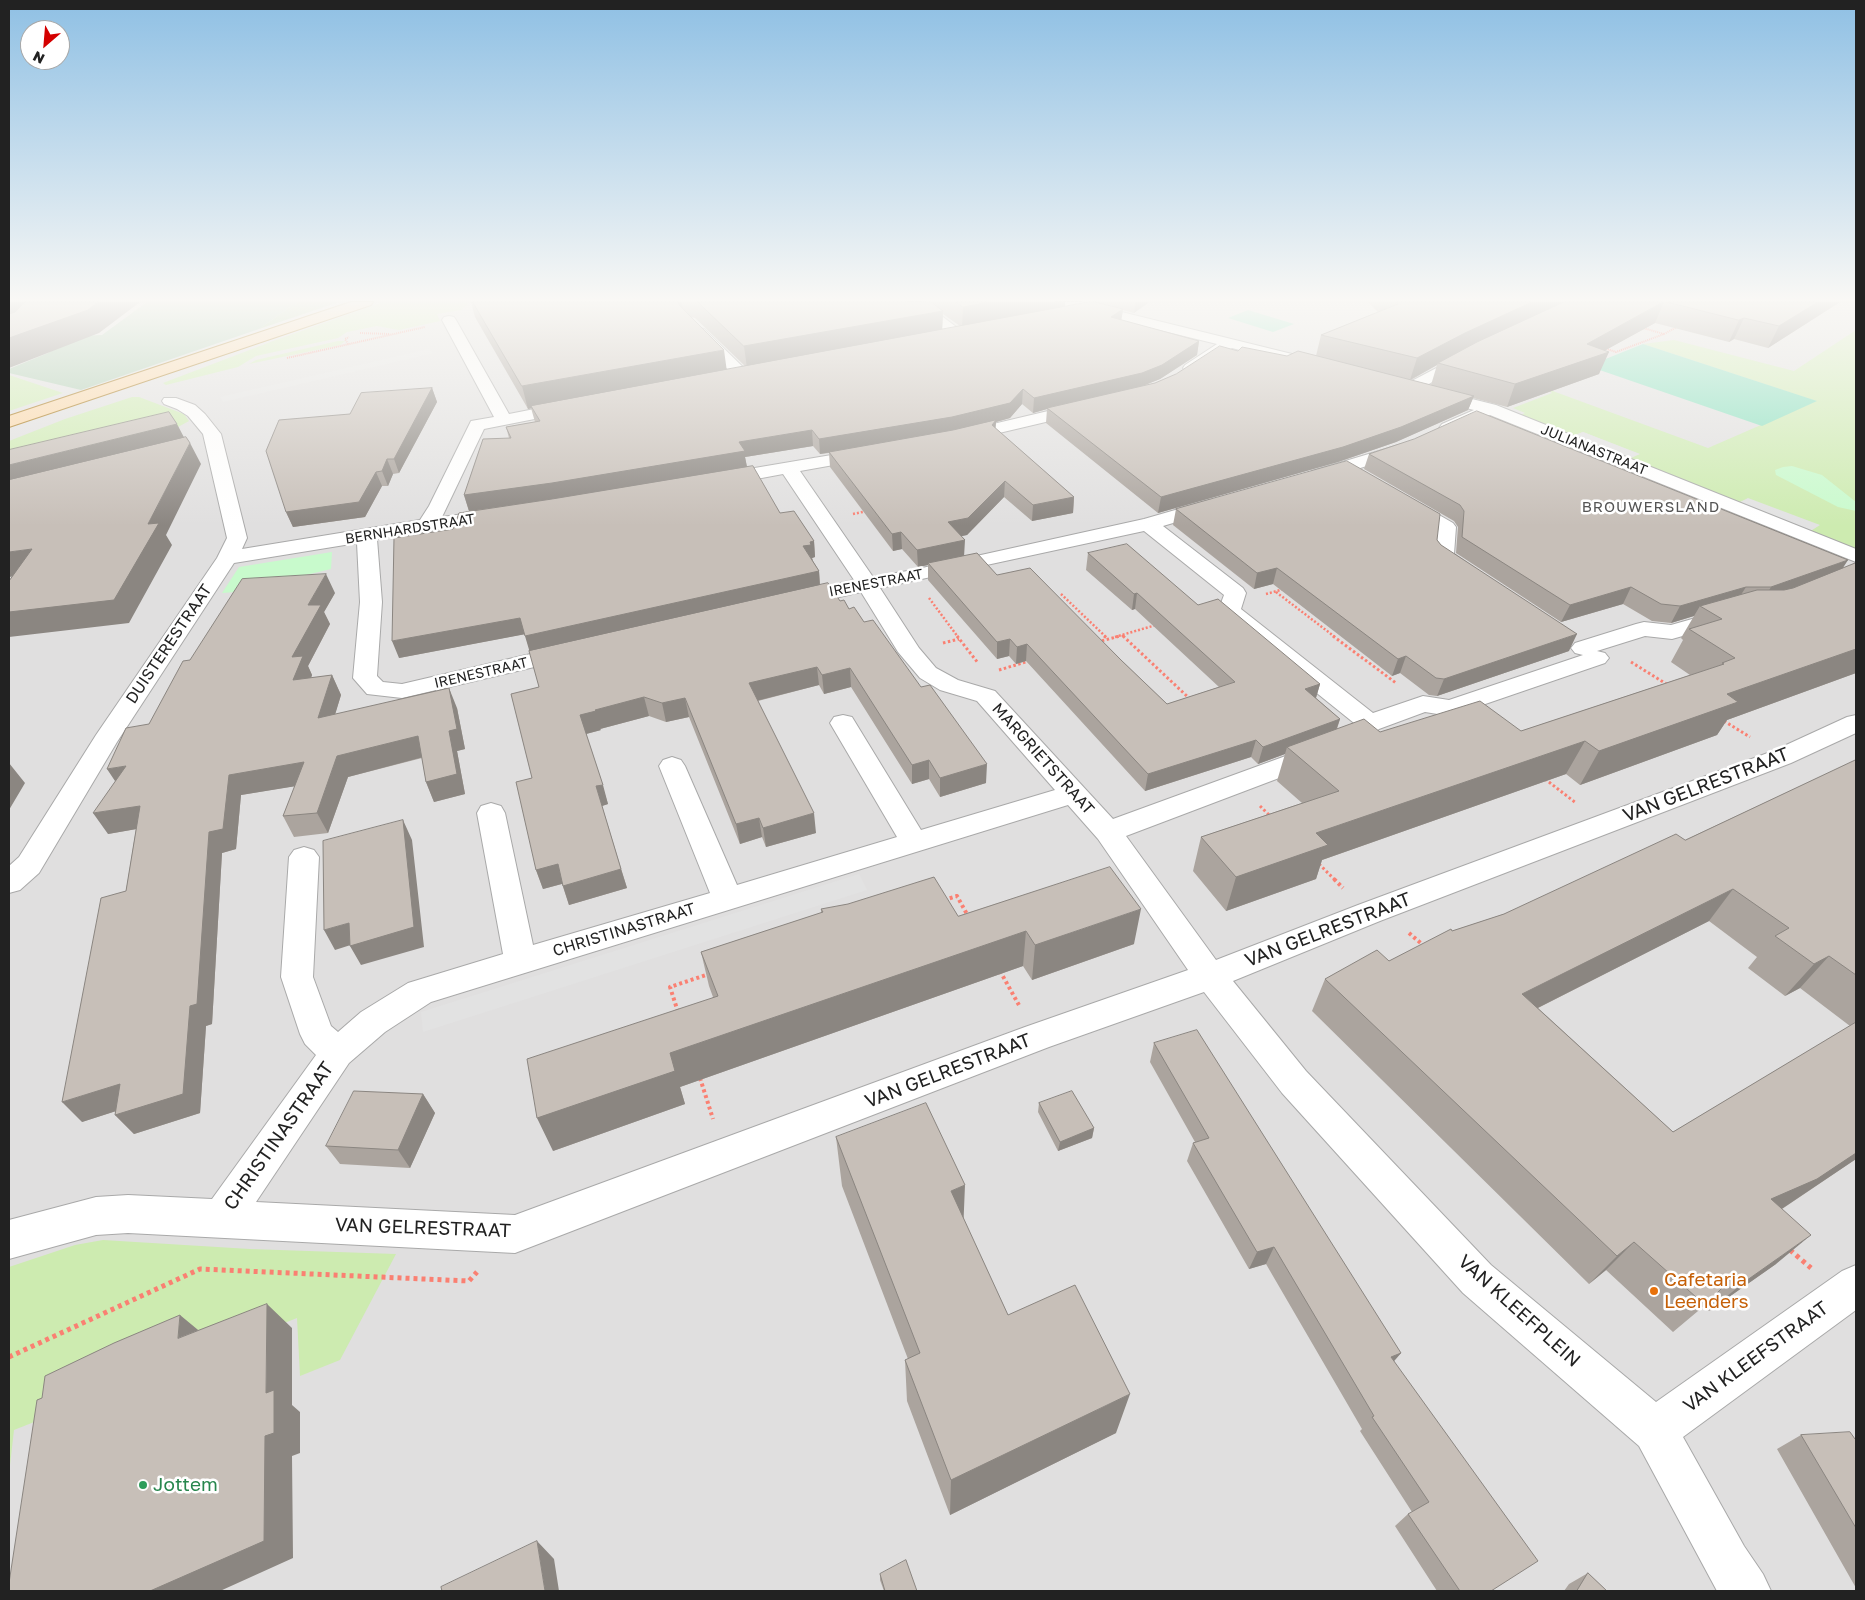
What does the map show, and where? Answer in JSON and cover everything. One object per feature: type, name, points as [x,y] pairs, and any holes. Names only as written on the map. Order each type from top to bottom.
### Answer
[{"type":"main road","points":[[9,422],[143,377]]},
{"type":"main road","points":[[9,426],[164,377]]},
{"type":"street","points":[[480,377],[502,415]]},
{"type":"street","points":[[723,379],[727,377]]},
{"type":"street","points":[[1174,379],[1178,377]]},
{"type":"street","points":[[1412,387],[1432,377]]},
{"type":"street","points":[[1393,383],[1438,394]]},
{"type":"street","name":"JULIANASTRAAT","points":[[1455,399],[1490,409],[1856,556]]},
{"type":"street","name":"DUISTERESTRAAT","points":[[9,882],[29,866],[104,741],[227,558],[237,538],[212,434],[204,423],[184,404],[170,401]]},
{"type":"street","points":[[427,524],[439,506],[477,425],[502,415],[590,404]]},
{"type":"street","points":[[943,441],[1100,404]]},
{"type":"street","points":[[1297,481],[1344,468],[1425,438],[1490,409]]},
{"type":"street","points":[[196,451],[215,446]]},
{"type":"street","points":[[700,483],[884,451]]},
{"type":"street","name":"MARGRIETSTRAAT","points":[[788,468],[867,584],[910,652],[928,673],[948,685],[986,696],[1108,832],[1210,976]]},
{"type":"street","points":[[1344,468],[1446,527],[1443,556],[1484,583]]},
{"type":"street","name":"IRENESTRAAT","points":[[780,604],[1148,524],[1232,500]]},
{"type":"street","name":"BERNHARDSTRAAT","points":[[227,558],[367,536],[427,524],[506,514]]},
{"type":"street","points":[[1148,524],[1235,593],[1229,611],[1370,723]]},
{"type":"street","name":"IRENESTRAAT","points":[[367,536],[371,602],[365,678],[376,689],[402,691],[586,648]]},
{"type":"street","points":[[1108,832],[1344,744],[1370,723],[1423,704],[1450,708],[1587,647],[1644,629],[1672,632],[1736,613],[1746,613]]},
{"type":"street","points":[[843,723],[915,843]]},
{"type":"street","name":"VAN GELRESTRAAT","points":[[9,1240],[96,1216],[128,1214],[515,1234],[1038,1037],[1210,976],[1375,911],[1782,757],[1856,723]]},
{"type":"street","points":[[672,766],[728,899]]},
{"type":"street","name":"CHRISTINASTRAAT","points":[[221,1219],[337,1053],[372,1022],[420,992],[1074,794]]},
{"type":"street","points":[[491,813],[520,962]]},
{"type":"street","name":"CHRISTINASTRAAT","points":[[304,857],[297,977],[317,1034],[337,1053]]},
{"type":"street","name":"VAN KLEEFPLEIN","points":[[1210,976],[1294,1082],[1478,1279],[1655,1430],[1728,1563],[1746,1591]]},
{"type":"street","name":"VAN KLEEFSTRAAT","points":[[1655,1430],[1849,1290]]},
{"type":"path","points":[[913,576],[986,674]]},
{"type":"path","points":[[1275,591],[1423,704]]},
{"type":"path","points":[[1061,594],[1108,639]]},
{"type":"path","points":[[1089,644],[1159,624]]},
{"type":"path","points":[[1121,635],[1191,700]]},
{"type":"path","points":[[1587,647],[1675,690]]},
{"type":"path","points":[[948,685],[1032,660]]},
{"type":"path","points":[[1716,716],[1782,757]]},
{"type":"path","points":[[1543,778],[1605,824]]},
{"type":"path","points":[[1236,783],[1271,818]]},
{"type":"path","points":[[1313,858],[1375,911],[1430,951]]},
{"type":"path","points":[[938,902],[957,896],[971,921]]},
{"type":"path","points":[[995,962],[1038,1037]]},
{"type":"path","points":[[679,1015],[670,987],[716,972]]},
{"type":"path","points":[[697,1071],[725,1156]]},
{"type":"path","points":[[9,1357],[200,1269],[469,1281],[515,1234]]},
{"type":"path","points":[[1782,1243],[1849,1290]]},
{"type":"shaded area","points":[[9,377],[1856,377],[1856,1591],[9,1591]]},
{"type":"shaded area","points":[[309,377],[332,377],[223,402],[220,397]]},
{"type":"shaded area","points":[[1583,432],[1640,454],[1626,460],[1570,437]]},
{"type":"shaded area","points":[[1748,498],[1820,525],[1809,532],[1736,504]]},
{"type":"shaded area","points":[[859,874],[867,890],[423,1032],[421,1012]]},
{"type":"green space","points":[[9,377],[63,393],[9,411]]},
{"type":"green space","points":[[25,377],[120,377],[81,390]]},
{"type":"green space","points":[[180,377],[199,377],[166,385],[163,383]]},
{"type":"green space","points":[[1619,377],[1743,377],[1817,401],[1762,426]]},
{"type":"green space","points":[[1742,377],[1856,377],[1855,551],[1809,532],[1819,525],[1736,504],[1626,460],[1639,454],[1583,432],[1570,437],[1519,416],[1525,413],[1513,408],[1552,393],[1548,390],[1550,390],[1708,448],[1816,401]]},
{"type":"green space","points":[[132,397],[139,397],[184,414],[189,421],[178,427],[9,462],[9,441],[65,419]]},
{"type":"green space","points":[[1792,466],[1822,475],[1856,502],[1856,511],[1838,507],[1776,475],[1775,470]]},
{"type":"green space","points":[[332,552],[331,569],[306,575],[305,587],[222,593],[239,567]]},
{"type":"green space","points":[[103,1240],[250,1249],[396,1254],[340,1360],[300,1376],[297,1318],[14,1430],[9,1474],[9,1267],[75,1245]]},
{"type":"building","points":[[517,377],[574,377],[522,386]]},
{"type":"building","points":[[688,377],[1126,377],[1034,398],[1023,389],[1010,403],[952,417],[819,439],[812,430],[739,442],[745,451],[552,483],[464,495],[483,439],[511,438],[506,427],[540,421],[531,406]]},
{"type":"building","points":[[1170,377],[1398,377],[1474,396],[1401,427],[1343,447],[1161,497],[1047,408],[1155,383]]},
{"type":"building","points":[[1488,377],[1537,377],[1515,384]]},
{"type":"building","points":[[432,388],[394,459],[387,459],[382,471],[376,472],[359,502],[286,512],[266,451],[279,420],[350,414],[361,393]]},
{"type":"building","points":[[1477,411],[1848,560],[1771,587],[1746,587],[1680,606],[1661,604],[1631,587],[1570,605],[1462,537],[1464,511],[1460,505],[1369,454],[1414,439]]},
{"type":"building","points":[[169,412],[177,424],[9,465],[9,450]]},
{"type":"building","points":[[996,420],[992,425],[1074,497],[1033,505],[1005,481],[968,518],[948,522],[965,540],[917,550],[901,532],[892,534],[829,452],[953,430]]},
{"type":"building","points":[[186,437],[190,443],[148,524],[159,523],[114,600],[9,612],[9,581],[32,549],[9,552],[9,480]]},
{"type":"building","points":[[1347,461],[1440,514],[1437,540],[1441,545],[1577,634],[1444,679],[1436,678],[1406,656],[1398,659],[1277,568],[1257,573],[1176,509]]},
{"type":"building","points":[[753,466],[780,513],[794,511],[814,541],[810,542],[811,545],[803,546],[819,571],[525,636],[520,618],[392,641],[394,538],[453,529],[459,513]]},
{"type":"building","points":[[1127,544],[1198,605],[1218,599],[1320,684],[1305,689],[1340,719],[1263,747],[1256,740],[1148,774],[1027,644],[1017,647],[1010,639],[997,642],[928,563],[977,553],[997,575],[1030,568],[1167,704],[1235,682],[1137,593],[1134,594],[1088,553]]},
{"type":"building","points":[[1856,563],[1856,649],[1727,694],[1738,702],[1599,751],[1585,741],[1316,833],[1328,845],[1236,877],[1201,837],[1339,791],[1287,747],[1364,719],[1380,732],[1480,701],[1521,731],[1724,664],[1722,663],[1735,658],[1689,629],[1722,619],[1700,606],[1757,590],[1793,588]]},
{"type":"building","points":[[326,574],[308,605],[321,605],[292,657],[303,656],[293,680],[332,675],[318,718],[449,688],[457,729],[449,731],[457,774],[426,782],[418,736],[337,756],[317,813],[283,816],[304,762],[229,775],[223,829],[209,832],[197,1004],[190,1006],[183,1094],[115,1115],[120,1084],[62,1102],[101,898],[126,891],[140,806],[93,813],[126,766],[107,769],[126,728],[149,724],[183,661],[190,660],[242,579]]},
{"type":"building","points":[[828,583],[840,601],[844,600],[849,609],[854,607],[864,622],[873,620],[921,687],[930,685],[987,764],[940,778],[929,760],[912,765],[850,668],[822,675],[817,667],[749,683],[814,813],[763,828],[759,818],[736,824],[685,698],[662,703],[644,697],[580,715],[603,785],[596,786],[621,869],[563,886],[558,864],[536,870],[516,782],[532,778],[511,694],[539,687],[529,651]]},
{"type":"building","points":[[1856,760],[1856,975],[1829,956],[1814,964],[1775,936],[1789,928],[1733,889],[1522,994],[1673,1132],[1856,1022],[1856,1153],[1817,1179],[1771,1199],[1811,1235],[1743,1283],[1734,1276],[1705,1305],[1634,1242],[1617,1256],[1325,979],[1377,950],[1389,961],[1451,929],[1452,931],[1504,914],[1676,834],[1685,840]]},
{"type":"building","points":[[403,820],[414,927],[350,946],[349,923],[324,930],[323,841]]},
{"type":"building","points":[[1110,867],[1141,909],[1035,945],[1026,931],[670,1053],[675,1071],[537,1118],[527,1059],[718,996],[701,952],[823,912],[821,909],[848,904],[934,877],[958,916]]},
{"type":"building","points":[[1197,1030],[1401,1353],[1391,1357],[1538,1561],[1491,1591],[1460,1591],[1408,1514],[1429,1502],[1372,1417],[1374,1416],[1274,1247],[1257,1252],[1193,1143],[1209,1138],[1154,1043]]},
{"type":"building","points":[[354,1091],[423,1094],[398,1150],[326,1146]]},
{"type":"building","points":[[1072,1091],[1094,1128],[1060,1142],[1039,1103]]},
{"type":"building","points":[[926,1103],[965,1185],[951,1191],[1008,1315],[1075,1285],[1130,1394],[951,1480],[905,1360],[920,1353],[836,1137]]},
{"type":"building","points":[[267,1304],[266,1393],[274,1390],[274,1433],[265,1436],[264,1541],[150,1591],[9,1591],[37,1400],[42,1398],[45,1376],[114,1343],[180,1315],[178,1338]]},
{"type":"building","points":[[1850,1432],[1856,1439],[1856,1528],[1801,1435]]},
{"type":"building","points":[[537,1541],[545,1591],[442,1591],[441,1587]]},
{"type":"building","points":[[906,1560],[917,1591],[885,1591],[880,1574]]},
{"type":"building","points":[[1588,1573],[1607,1591],[1577,1591]]},
{"type":"place","name":"Cafetaria Leenders","points":[[1654,1291]]},
{"type":"place","name":"Jottem","points":[[143,1485]]},
{"type":"district","name":"BROUWERSLAND","points":[[1651,507]]}]
